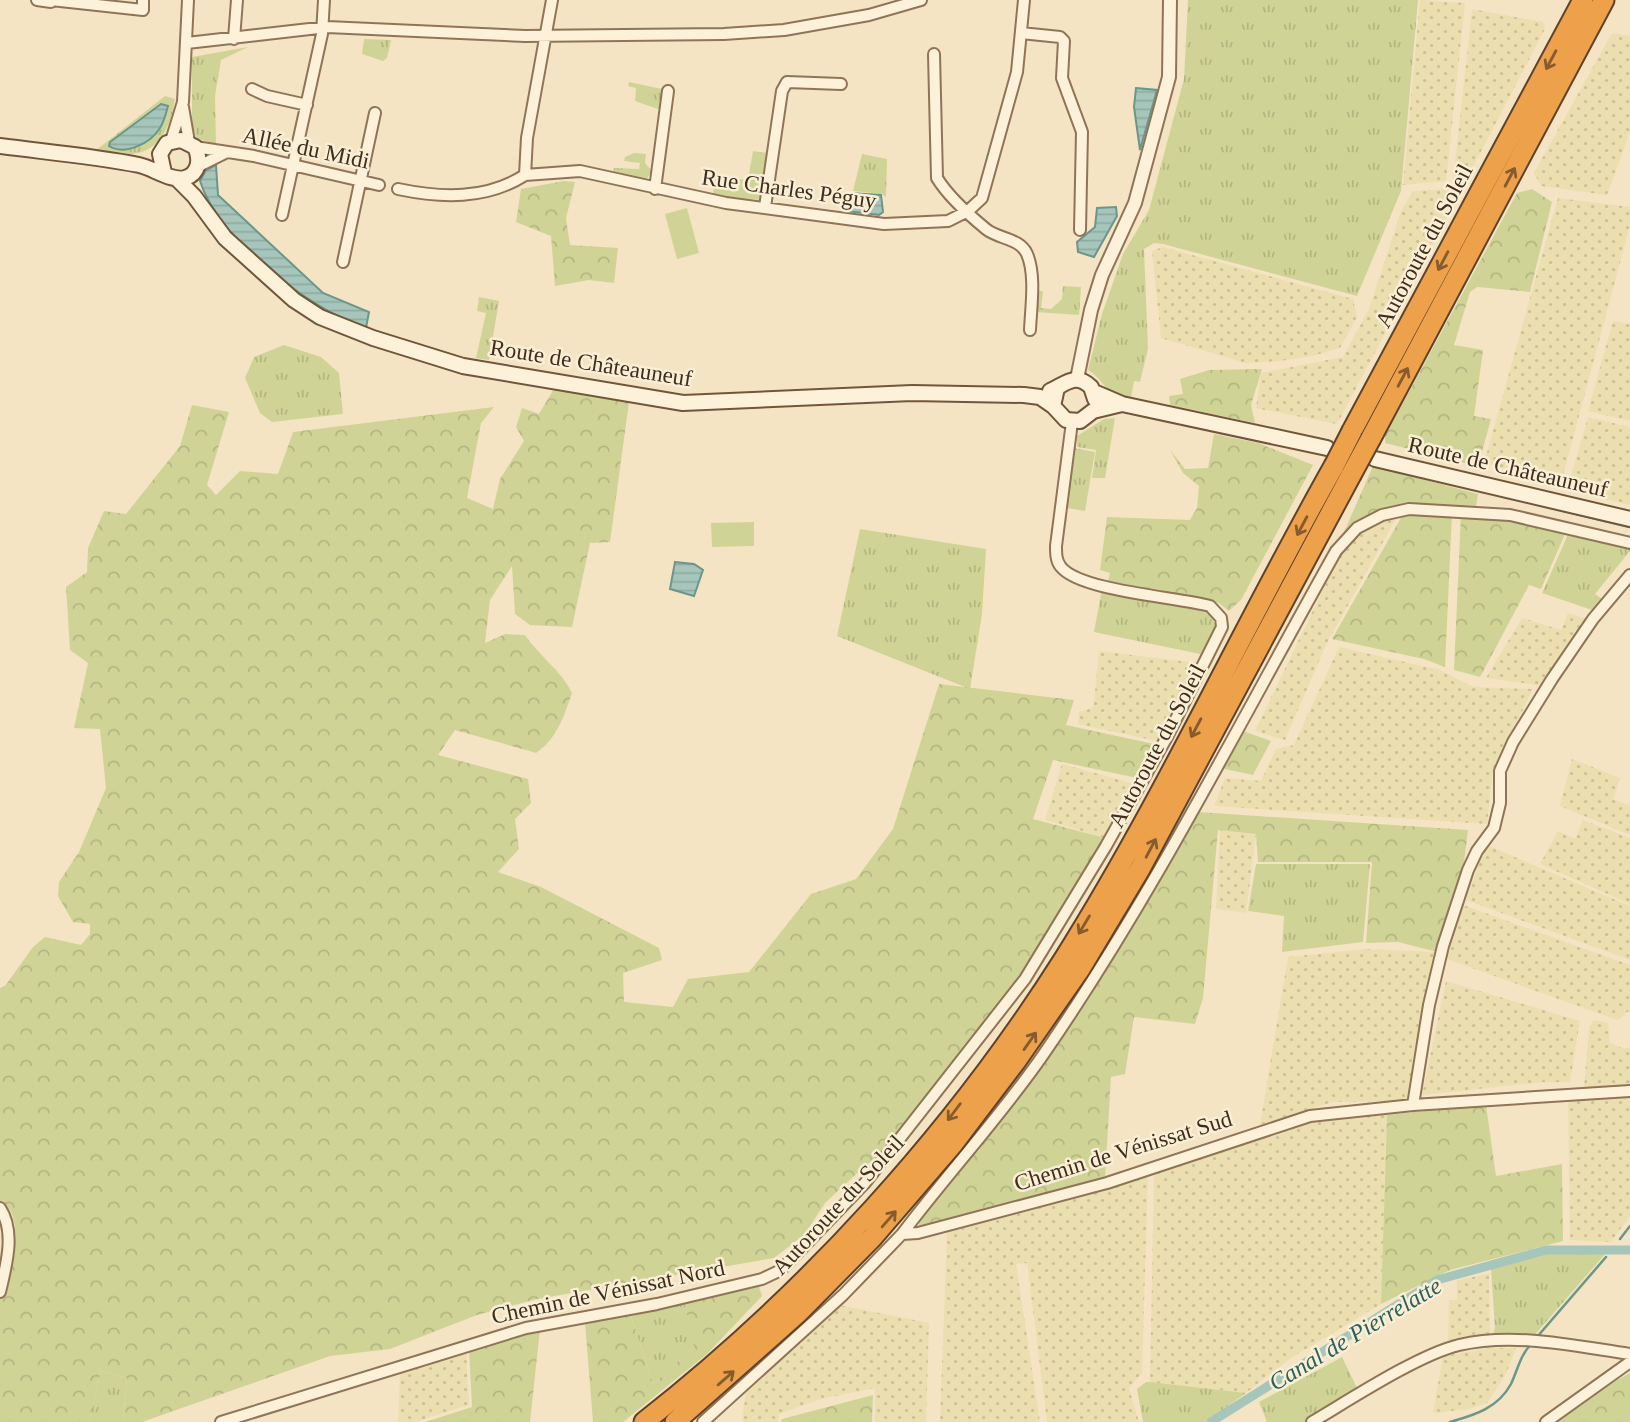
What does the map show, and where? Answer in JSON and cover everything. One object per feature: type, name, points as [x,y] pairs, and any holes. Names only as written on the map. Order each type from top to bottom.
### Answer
[{"type":"highway","points":[[1567,29],[1575,0]]},
{"type":"highway","name":"Autoroute du Soleil","points":[[1362,435],[1583,0]]},
{"type":"highway","name":"Autoroute du Soleil","points":[[644,1422],[740,1341],[818,1265],[949,1118],[1063,960],[1123,860],[1337,463],[1362,435],[1604,0]]},
{"type":"highway","name":"Autoroute du Soleil","points":[[675,1422],[797,1314],[872,1238],[953,1144],[1016,1061],[1080,969],[1140,869],[1337,463]]},
{"type":"main road","points":[[127,163],[167,146],[192,145],[199,159],[195,170],[194,195]]},
{"type":"main road","points":[[0,146],[127,163],[171,176],[195,170]]},
{"type":"main road","points":[[167,146],[160,164],[171,176]]},
{"type":"main road","name":"Route de Châteauneuf","points":[[171,176],[194,195],[225,238],[294,300],[320,317],[373,338],[463,366],[683,403],[912,393],[1040,397],[1066,381],[1077,379]]},
{"type":"main road","points":[[1077,379],[1087,383],[1094,392],[1122,404],[1337,463]]},
{"type":"main road","points":[[1054,406],[1057,388]]},
{"type":"main road","points":[[1093,411],[1094,392]]},
{"type":"main road","points":[[1040,397],[1054,406],[1060,417],[1072,422],[1080,421],[1093,411],[1122,404]]},
{"type":"main road","name":"Route de Châteauneuf","points":[[1375,459],[1630,519]]},
{"type":"street","points":[[37,0],[146,7]]},
{"type":"street","points":[[188,0],[183,102],[192,145]]},
{"type":"street","points":[[234,39],[237,0]]},
{"type":"street","points":[[282,215],[323,27],[324,0]]},
{"type":"street","points":[[525,176],[527,138],[552,0]]},
{"type":"street","points":[[187,43],[323,27],[545,36],[724,34],[784,30],[869,15],[921,0]]},
{"type":"street","points":[[968,211],[982,198],[987,186],[1017,72],[1024,0]]},
{"type":"street","points":[[1077,379],[1091,310],[1102,275],[1135,203],[1169,77],[1170,0]]},
{"type":"street","points":[[1021,33],[1060,37],[1064,41],[1062,78],[1082,132],[1080,230]]},
{"type":"street","points":[[934,54],[937,178],[988,231],[1019,244],[1028,256],[1032,293],[1030,330]]},
{"type":"street","points":[[765,207],[782,91],[787,82],[841,84]]},
{"type":"street","points":[[252,89],[267,96],[307,105]]},
{"type":"street","points":[[655,189],[668,91]]},
{"type":"street","points":[[167,146],[183,102]]},
{"type":"street","points":[[343,261],[375,113]]},
{"type":"street","name":"Allée du Midi","points":[[192,145],[225,153],[249,155],[379,185]]},
{"type":"street","name":"Allée du Midi","points":[[195,170],[225,153]]},
{"type":"street","name":"Rue Charles Péguy","points":[[398,189],[453,198],[525,176],[572,171],[726,204],[884,224],[948,221],[968,211]]},
{"type":"street","name":"Chemin de Vénissat Nord","points":[[221,1422],[526,1328],[657,1304],[762,1279],[781,1270],[865,1183],[1025,979],[1106,846],[1167,737],[1222,627],[1221,618],[1210,606],[1094,584],[1075,578],[1060,566],[1056,546],[1072,422]]},
{"type":"street","points":[[703,1422],[843,1295],[902,1234],[967,1156],[1043,1055],[1137,911],[1336,551],[1357,528],[1395,510],[1455,509],[1510,515],[1630,543]]},
{"type":"street","points":[[1413,1105],[1429,1005],[1443,946],[1476,851],[1494,828],[1500,803],[1500,771],[1513,742],[1552,679],[1593,618],[1630,575]]},
{"type":"street","name":"Chemin de Vénissat Sud","points":[[902,1234],[918,1233],[1107,1183],[1310,1116],[1413,1105],[1630,1091]]},
{"type":"street","points":[[0,1209],[8,1220],[9,1232],[0,1292]]},
{"type":"street","points":[[1312,1422],[1433,1354],[1461,1345],[1535,1341],[1630,1354]]},
{"type":"street","points":[[1546,1422],[1630,1362]]},
{"type":"shaded area","points":[[1420,0],[1465,3],[1446,181],[1403,185]]},
{"type":"shaded area","points":[[1472,9],[1543,22],[1545,29],[1465,182],[1453,182]]},
{"type":"shaded area","points":[[1612,33],[1630,36],[1630,132],[1607,195],[1541,186],[1534,173]]},
{"type":"shaded area","points":[[1448,189],[1459,195],[1337,424],[1256,408],[1261,373],[1343,357],[1369,309],[1401,211],[1413,191]]},
{"type":"shaded area","points":[[1558,198],[1630,207],[1630,225],[1561,483],[1484,463]]},
{"type":"shaded area","points":[[1163,247],[1353,299],[1357,317],[1340,348],[1280,361],[1246,363],[1161,338],[1152,251]]},
{"type":"shaded area","points":[[1613,321],[1630,324],[1630,421],[1588,411]]},
{"type":"shaded area","points":[[1588,417],[1630,427],[1630,505],[1567,490]]},
{"type":"shaded area","points":[[1398,515],[1326,645],[1285,740],[1255,731],[1344,546],[1352,537]]},
{"type":"shaded area","points":[[1568,613],[1586,619],[1544,686],[1486,678],[1522,618],[1561,630]]},
{"type":"shaded area","points":[[1339,647],[1440,670],[1473,687],[1533,689],[1493,770],[1487,824],[1214,806],[1225,778],[1261,781],[1276,749],[1294,745]]},
{"type":"shaded area","points":[[1099,651],[1198,663],[1157,741],[1078,724],[1079,712],[1092,708],[1094,703]]},
{"type":"shaded area","points":[[1572,759],[1620,778],[1613,799],[1630,806],[1630,835],[1560,806]]},
{"type":"shaded area","points":[[1062,764],[1135,784],[1105,838],[1045,820]]},
{"type":"shaded area","points":[[1583,820],[1630,838],[1630,904],[1540,864],[1558,831],[1575,839]]},
{"type":"shaded area","points":[[1220,830],[1256,834],[1246,913],[1216,909]]},
{"type":"shaded area","points":[[1489,846],[1630,906],[1630,960],[1466,900],[1481,858]]},
{"type":"shaded area","points":[[1463,905],[1630,965],[1630,1010],[1617,1020],[1447,959]]},
{"type":"shaded area","points":[[1364,949],[1437,952],[1406,1101],[1333,1102],[1260,1125],[1288,957]]},
{"type":"shaded area","points":[[1446,981],[1580,1021],[1570,1082],[1543,1082],[1422,1095]]},
{"type":"shaded area","points":[[1594,1020],[1608,1023],[1610,1043],[1624,1049],[1630,1047],[1630,1087],[1584,1088],[1589,1027]]},
{"type":"shaded area","points":[[1630,1096],[1630,1216],[1611,1242],[1570,1240],[1568,1099]]},
{"type":"shaded area","points":[[1387,1115],[1381,1304],[1291,1358],[1246,1393],[1150,1382],[1154,1173],[1303,1120]]},
{"type":"shaded area","points":[[1148,1175],[1142,1373],[1129,1388],[1139,1422],[1047,1422],[1027,1263],[1016,1264],[1040,1422],[940,1422],[947,1233]]},
{"type":"shaded area","points":[[1489,1274],[1490,1337],[1448,1341],[1449,1300],[1457,1300],[1457,1280]]},
{"type":"shaded area","points":[[839,1305],[929,1323],[926,1422],[875,1422],[875,1388],[821,1399],[779,1414],[778,1422],[742,1422],[746,1390]]},
{"type":"shaded area","points":[[466,1348],[469,1405],[415,1422],[398,1422],[400,1371]]},
{"type":"shaded area","points":[[1490,1348],[1516,1348],[1506,1374],[1487,1403],[1469,1409],[1433,1413],[1443,1356]]},
{"type":"green space","points":[[1188,0],[1418,0],[1401,191],[1357,296],[1163,244],[1154,243],[1144,249],[1148,349],[1140,382],[1134,381],[1131,398],[1123,398],[1112,393],[1088,370],[1102,314],[1123,254],[1149,210],[1184,79]]},
{"type":"green space","points":[[364,39],[391,40],[387,58],[383,61],[362,54]]},
{"type":"green space","points":[[248,47],[221,60],[215,96],[216,144],[197,139],[192,127],[192,57]]},
{"type":"green space","points":[[629,82],[662,89],[661,110],[635,101],[636,88],[628,86]]},
{"type":"green space","points":[[165,96],[175,99],[171,116],[166,130],[150,148],[127,155],[95,151]]},
{"type":"green space","points":[[753,151],[768,153],[761,200],[713,195],[715,176],[748,180]]},
{"type":"green space","points":[[634,153],[646,154],[645,163],[652,171],[646,180],[613,173],[614,168],[639,169],[640,163],[624,161],[625,157]]},
{"type":"green space","points":[[862,154],[887,159],[886,197],[882,194],[853,191]]},
{"type":"green space","points":[[564,181],[575,182],[566,218],[570,245],[618,248],[614,283],[589,280],[555,286],[551,236],[516,222],[521,189]]},
{"type":"green space","points":[[1532,189],[1552,202],[1530,292],[1477,287],[1470,292],[1454,345],[1483,350],[1474,416],[1491,419],[1478,466],[1385,443],[1385,436],[1517,193]]},
{"type":"green space","points":[[687,208],[699,253],[677,259],[665,214]]},
{"type":"green space","points":[[1063,286],[1081,287],[1079,315],[1035,312],[1035,291],[1043,291],[1041,308],[1051,309],[1062,299]]},
{"type":"green space","points":[[479,297],[499,301],[489,360],[476,358],[486,313],[477,311]]},
{"type":"green space","points":[[284,345],[321,357],[339,373],[343,414],[272,422],[260,413],[245,378],[254,357]]},
{"type":"green space","points":[[1262,369],[1251,405],[1255,423],[1170,405],[1169,396],[1183,394],[1180,379],[1209,370]]},
{"type":"green space","points":[[554,389],[629,402],[610,542],[590,543],[572,627],[530,625],[515,614],[512,566],[490,600],[485,643],[505,634],[525,635],[562,677],[572,693],[555,734],[536,753],[455,730],[438,755],[528,779],[531,803],[515,819],[519,849],[498,872],[541,887],[659,948],[662,960],[623,973],[624,1002],[673,1007],[688,979],[749,972],[811,894],[856,879],[893,829],[939,684],[1074,700],[1066,725],[1154,744],[1137,778],[1053,760],[1033,819],[1105,838],[1021,977],[888,1150],[865,1166],[825,1203],[805,1234],[774,1258],[537,1299],[477,1315],[390,1349],[330,1356],[142,1422],[123,1422],[127,1378],[101,1371],[89,1422],[0,1422],[0,1300],[15,1226],[11,1211],[0,1202],[0,988],[5,986],[33,947],[45,937],[81,945],[90,934],[90,924],[73,922],[58,896],[59,882],[79,852],[106,788],[100,729],[74,728],[88,663],[70,650],[66,587],[87,572],[88,548],[104,511],[126,514],[180,446],[192,405],[229,412],[207,485],[216,495],[240,471],[278,474],[293,432],[494,407],[481,423],[467,498],[493,509],[500,479],[524,441],[516,427],[522,408],[539,414]]},
{"type":"green space","points":[[1115,418],[1105,478],[1092,478],[1096,450],[1077,447],[1077,436],[1104,419]]},
{"type":"green space","points":[[1214,434],[1258,443],[1313,465],[1241,600],[1229,611],[1219,603],[1108,581],[1110,573],[1100,570],[1107,517],[1190,520],[1197,508],[1199,486],[1183,473],[1170,450],[1185,469],[1208,468]]},
{"type":"green space","points":[[1074,448],[1095,452],[1085,511],[1067,508]]},
{"type":"green space","points":[[1373,466],[1478,494],[1476,506],[1393,506],[1344,532]]},
{"type":"green space","points":[[1452,513],[1445,667],[1424,659],[1332,639],[1402,516]]},
{"type":"green space","points":[[1461,513],[1511,520],[1565,534],[1541,589],[1529,585],[1480,677],[1454,670]]},
{"type":"green space","points":[[754,522],[754,546],[712,547],[711,523]]},
{"type":"green space","points":[[860,529],[986,549],[982,614],[970,689],[837,636]]},
{"type":"green space","points":[[1570,530],[1630,547],[1630,551],[1595,594],[1602,599],[1592,610],[1542,593]]},
{"type":"green space","points":[[1102,589],[1203,610],[1212,616],[1216,627],[1205,655],[1094,632]]},
{"type":"green space","points":[[1240,730],[1271,741],[1253,775],[1220,768]]},
{"type":"green space","points":[[1198,812],[1468,830],[1461,886],[1437,952],[1398,942],[1366,943],[1372,862],[1258,862],[1256,834],[1218,830],[1203,998],[1195,1024],[1134,1017],[1125,1074],[1111,1077],[1105,1178],[918,1231],[921,1214],[1078,1011]]},
{"type":"green space","points":[[1256,864],[1370,864],[1363,942],[1282,952],[1284,916],[1248,911]]},
{"type":"green space","points":[[1486,1105],[1496,1176],[1562,1164],[1563,1241],[1450,1270],[1381,1304],[1387,1115]]},
{"type":"green space","points":[[1547,1252],[1606,1253],[1532,1338],[1492,1337],[1495,1328],[1491,1269]]},
{"type":"green space","points":[[758,1283],[762,1296],[707,1354],[623,1422],[593,1422],[585,1322],[631,1316],[653,1384],[694,1347],[684,1300]]},
{"type":"green space","points":[[684,1300],[695,1347],[653,1384],[631,1316]]},
{"type":"green space","points":[[540,1329],[530,1422],[425,1422],[472,1407],[469,1349]]},
{"type":"green space","points":[[1342,1357],[1358,1390],[1307,1422],[1267,1422],[1259,1402]]},
{"type":"green space","points":[[101,1371],[127,1378],[123,1422],[89,1422]]},
{"type":"green space","points":[[1630,1373],[1630,1422],[1555,1422],[1604,1387]]},
{"type":"green space","points":[[1146,1382],[1246,1393],[1206,1422],[1143,1422],[1137,1389]]},
{"type":"green space","points":[[873,1395],[872,1422],[781,1422],[782,1419]]},
{"type":"water","points":[[1136,88],[1157,90],[1140,150],[1134,107]]},
{"type":"water","points":[[161,104],[168,106],[166,114],[160,128],[150,139],[130,149],[115,149],[109,146],[110,142]]},
{"type":"water","points":[[216,165],[218,195],[323,293],[369,312],[366,328],[319,306],[269,270],[246,248],[210,203],[200,181],[206,170]]},
{"type":"water","points":[[849,193],[881,195],[883,212],[879,215],[847,211],[843,208]]},
{"type":"water","points":[[1116,207],[1117,216],[1094,257],[1078,252],[1077,242],[1095,227],[1097,208]]},
{"type":"water","points":[[675,562],[694,564],[703,570],[694,596],[670,589]]},
{"type":"waterway","points":[[1469,488],[1630,527]]},
{"type":"waterway","points":[[1620,1239],[1630,1226]]},
{"type":"waterway","name":"Canal de Pierrelatte","points":[[1211,1422],[1437,1280],[1546,1250],[1630,1250]]},
{"type":"waterway","points":[[1537,1337],[1606,1257]]},
{"type":"waterway","points":[[1450,1422],[1477,1413],[1500,1399],[1511,1384],[1531,1344]]}]
